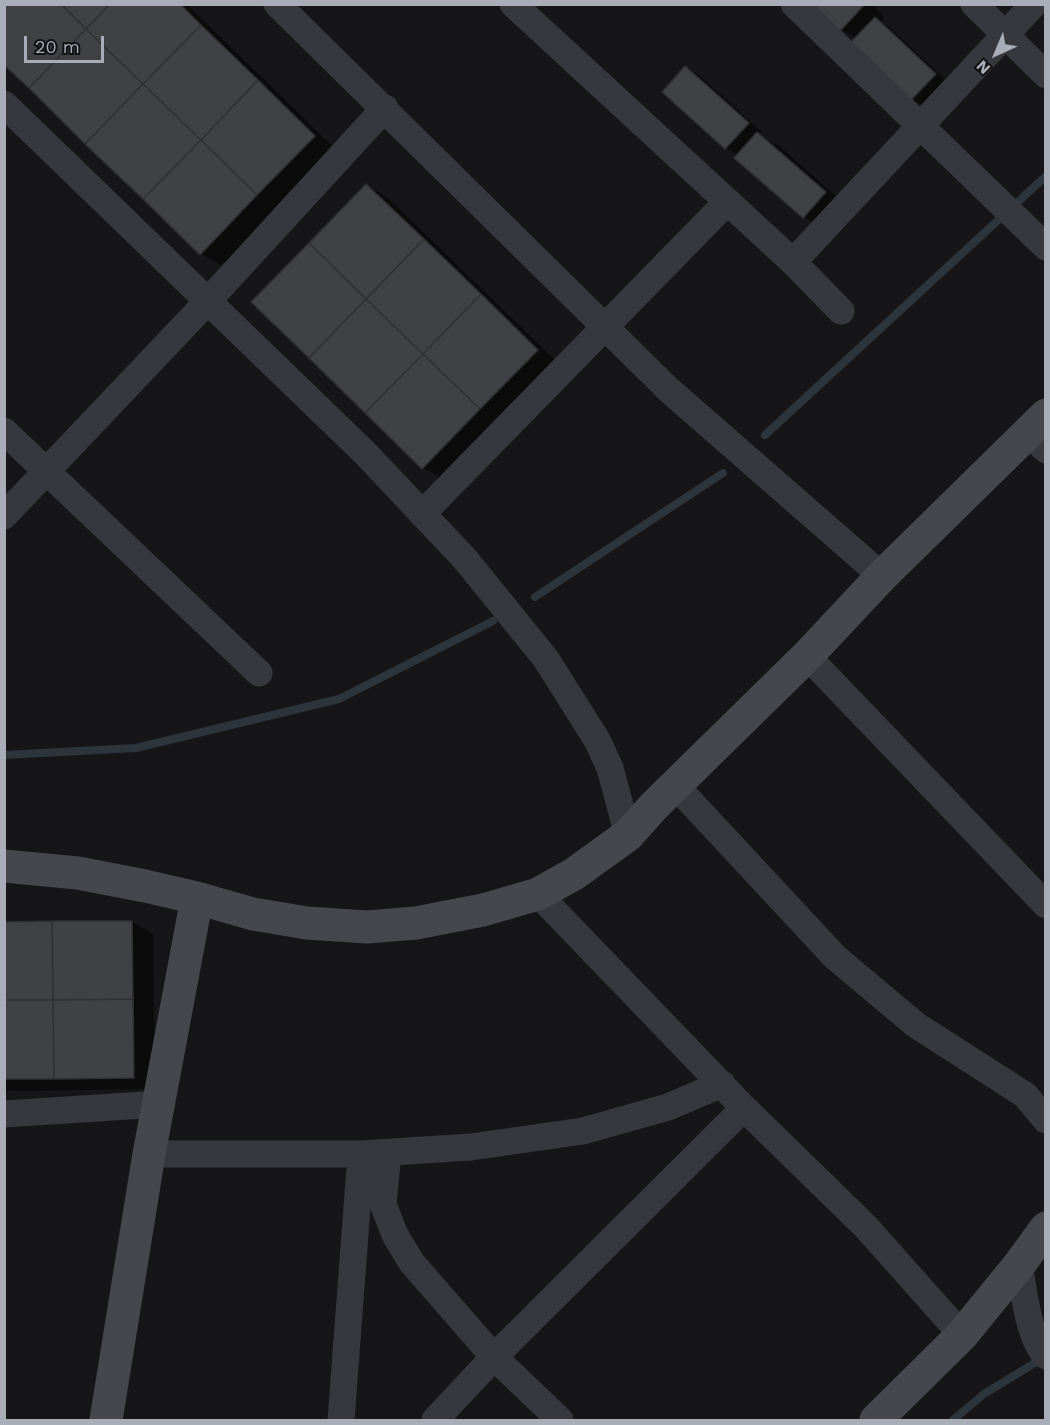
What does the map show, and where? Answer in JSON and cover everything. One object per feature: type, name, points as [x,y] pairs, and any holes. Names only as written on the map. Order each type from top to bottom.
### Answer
[{"type":"main road","points":[[4,866],[78,873],[197,898],[253,914],[307,923],[367,927],[416,923],[538,894],[574,874],[628,835],[675,785],[807,656],[882,576],[1040,432]]},
{"type":"main road","points":[[106,1420],[149,1155],[197,898]]},
{"type":"main road","points":[[876,1420],[962,1335],[1046,1228]]},
{"type":"street","points":[[278,4],[669,390],[882,576]]},
{"type":"street","points":[[513,4],[793,262],[841,311]]},
{"type":"street","points":[[794,4],[1046,247]]},
{"type":"street","points":[[974,4],[1046,75]]},
{"type":"street","points":[[793,262],[1034,4]]},
{"type":"street","points":[[4,104],[366,454],[465,560],[546,659],[597,740],[610,768],[628,835]]},
{"type":"street","points":[[4,516],[207,302],[385,108]]},
{"type":"street","points":[[422,514],[727,202]]},
{"type":"street","points":[[4,431],[259,673]]},
{"type":"street","points":[[807,656],[1046,905]]},
{"type":"street","points":[[675,785],[836,957],[916,1025],[1025,1095],[1046,1120]]},
{"type":"street","points":[[538,894],[744,1108],[866,1227],[962,1335]]},
{"type":"street","points":[[149,1155],[374,1154],[471,1147],[583,1131],[668,1107],[722,1084]]},
{"type":"street","points":[[4,1114],[160,1104]]},
{"type":"street","points":[[435,1420],[494,1357],[744,1108]]},
{"type":"street","points":[[374,1154],[383,1204],[395,1235],[412,1263],[494,1357],[560,1420]]},
{"type":"street","points":[[341,1420],[374,1154]]},
{"type":"street","points":[[1019,1265],[1030,1321],[1043,1353]]},
{"type":"street","points":[[1043,1353],[1041,1334],[1046,1319]]},
{"type":"building","points":[[4,4],[61,4],[86,29],[29,88],[4,65]]},
{"type":"building","points":[[61,4],[110,4],[86,29]]},
{"type":"building","points":[[110,4],[180,4],[201,25],[143,84],[86,29]]},
{"type":"building","points":[[813,4],[865,4],[840,31]]},
{"type":"building","points":[[875,17],[936,74],[911,100],[851,42]]},
{"type":"building","points":[[201,25],[258,80],[201,140],[143,84]]},
{"type":"building","points":[[86,29],[143,84],[85,144],[29,88]]},
{"type":"building","points":[[685,66],[749,123],[725,149],[662,92]]},
{"type":"building","points":[[258,80],[315,136],[257,195],[201,140]]},
{"type":"building","points":[[143,84],[201,140],[143,199],[85,144]]},
{"type":"building","points":[[757,132],[826,192],[803,218],[734,158]]},
{"type":"building","points":[[201,140],[257,195],[200,255],[143,199]]},
{"type":"building","points":[[366,184],[424,239],[366,299],[309,243]]},
{"type":"building","points":[[424,239],[481,294],[423,354],[366,299]]},
{"type":"building","points":[[309,243],[366,299],[309,358],[251,302]]},
{"type":"building","points":[[481,294],[538,350],[480,409],[423,354]]},
{"type":"building","points":[[366,299],[423,354],[365,413],[309,358]]},
{"type":"building","points":[[423,354],[480,409],[422,469],[365,413]]},
{"type":"building","points":[[52,921],[132,921],[133,999],[53,1000]]},
{"type":"building","points":[[52,921],[53,1000],[4,1000],[4,922]]},
{"type":"building","points":[[133,999],[134,1078],[54,1079],[53,1000]]},
{"type":"building","points":[[4,1000],[53,1000],[54,1079],[4,1079]]},
{"type":"waterway","points":[[765,435],[1046,176]]},
{"type":"waterway","points":[[535,597],[723,473]]},
{"type":"waterway","points":[[4,755],[136,748],[339,699],[493,621]]},
{"type":"waterway","points":[[953,1420],[984,1394],[1043,1358]]}]
